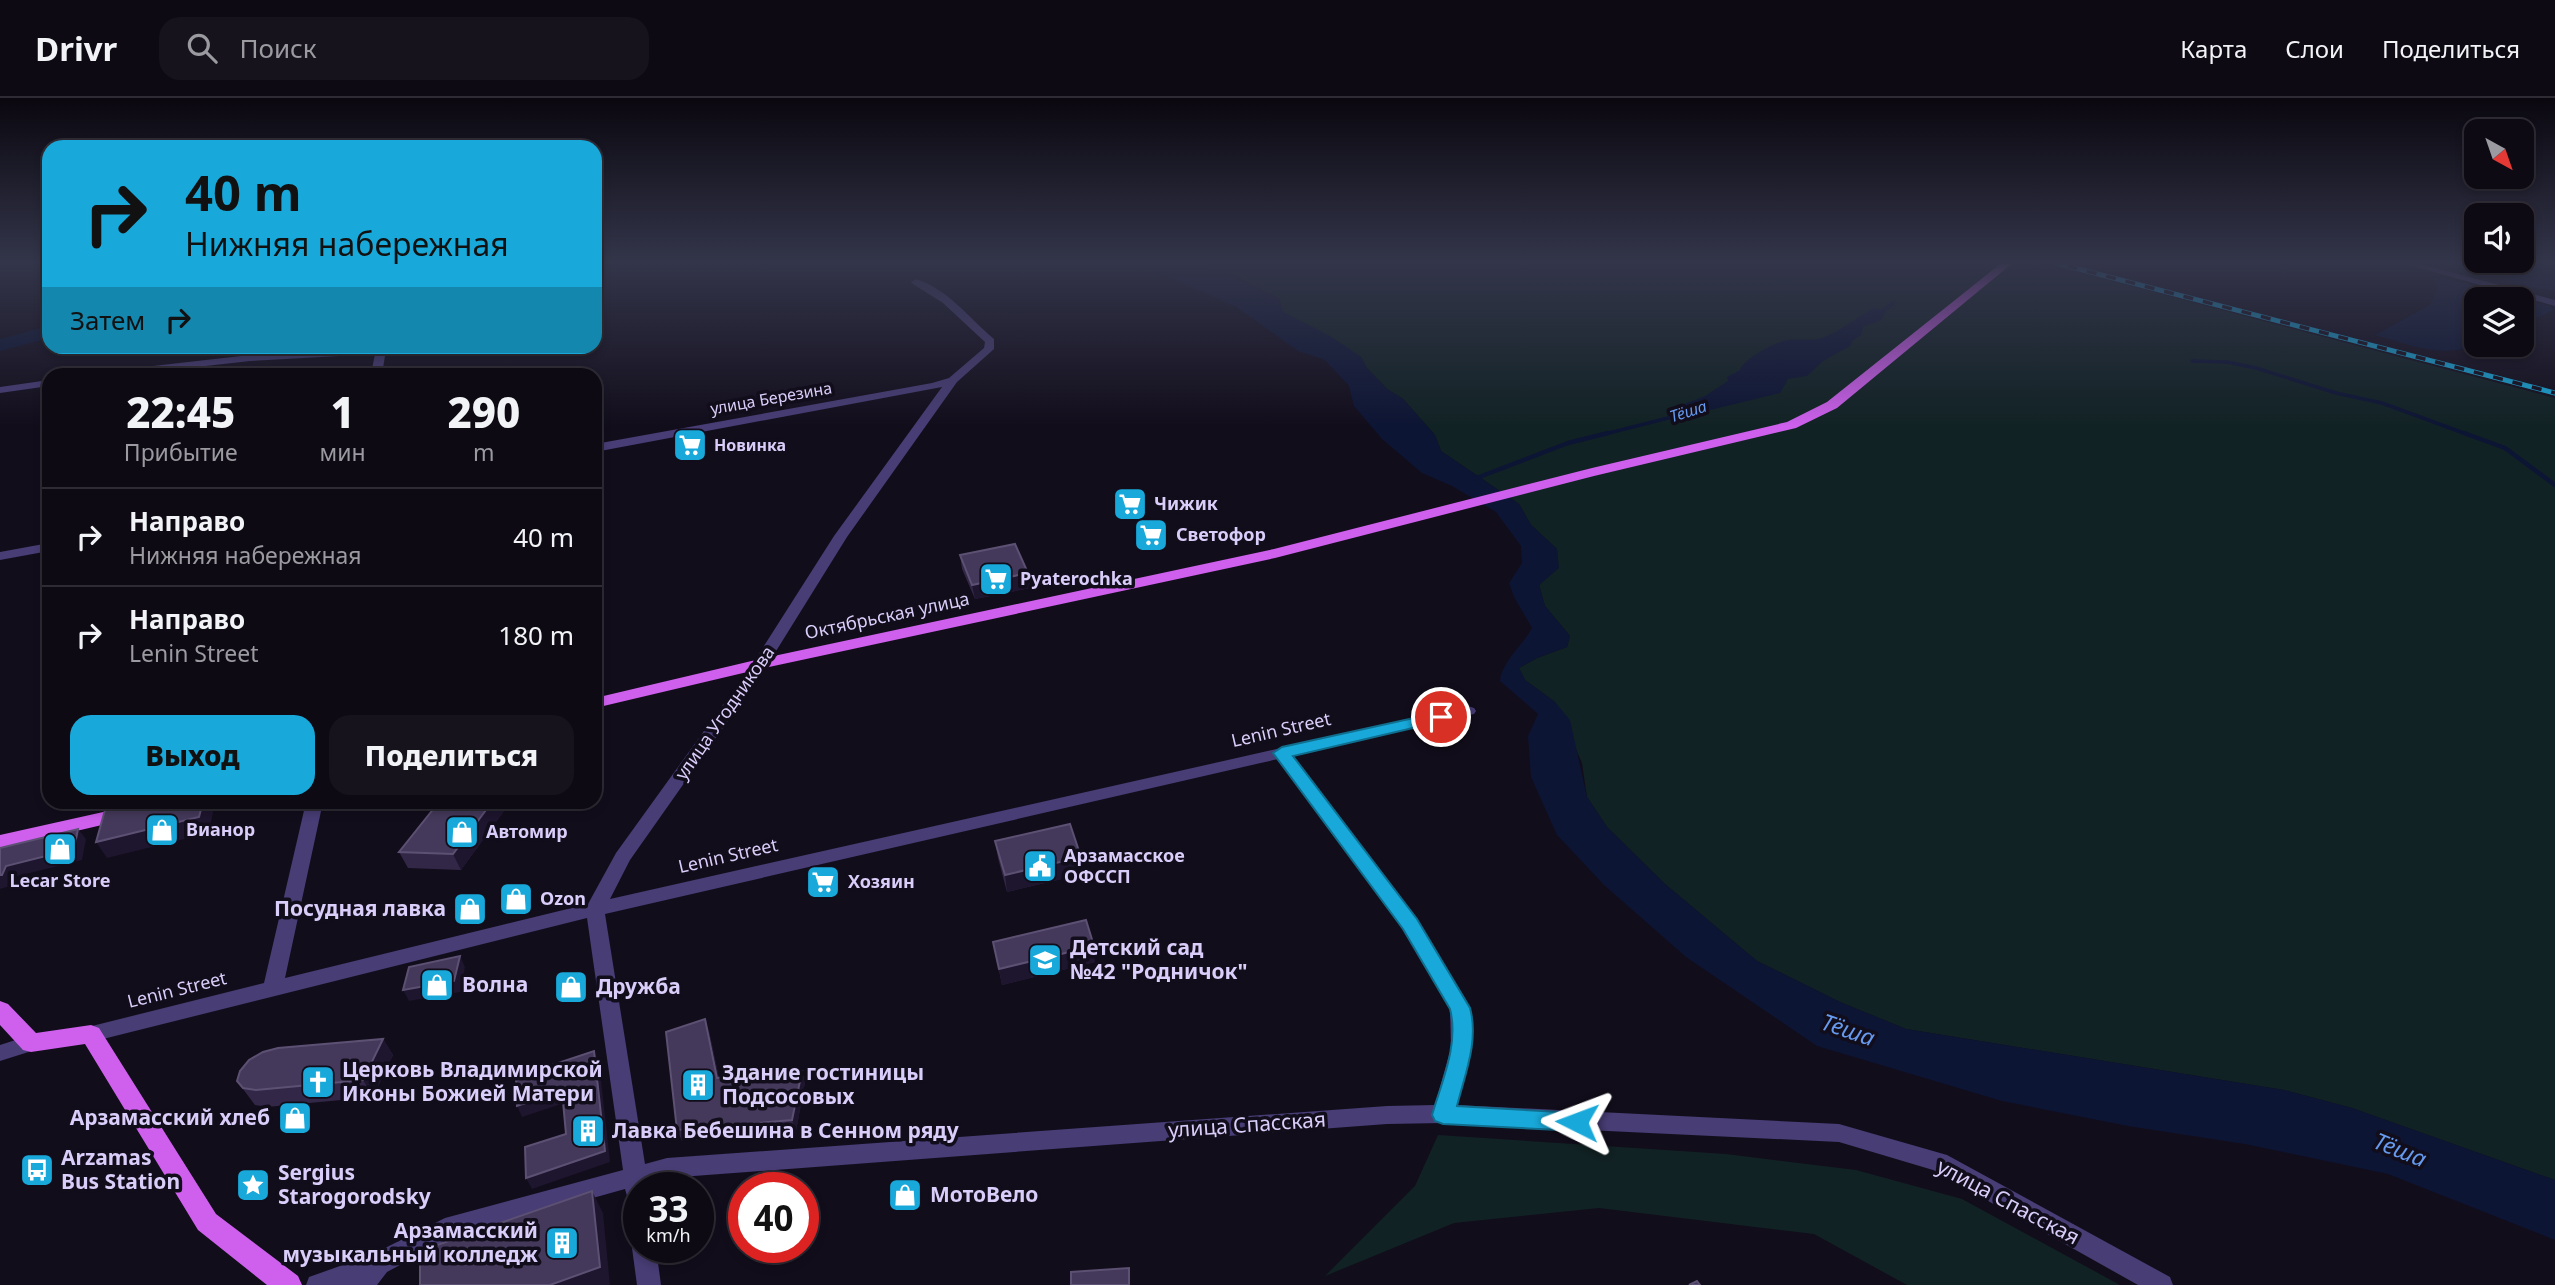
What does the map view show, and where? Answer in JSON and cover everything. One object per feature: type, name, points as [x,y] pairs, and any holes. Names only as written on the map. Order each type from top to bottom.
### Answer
[{"type":"main road","name":"Октябрьская улица","points":[[602,701],[760,664],[1234,562],[1791,425],[1832,405],[1943,316]]},
{"type":"main road","points":[[0,842],[144,809]]},
{"type":"main road","points":[[0,1010],[31,1043]]},
{"type":"main road","points":[[91,1034],[207,1222],[288,1285]]},
{"type":"main road","name":"Lenin Street","points":[[31,1043],[91,1034]]},
{"type":"street","points":[[953,380],[989,349],[990,341],[962,316]]},
{"type":"street","points":[[162,368],[316,354]]},
{"type":"street","name":"улица Березина","points":[[602,447],[934,386],[953,380]]},
{"type":"street","name":"улица Угодникова","points":[[595,909],[622,857],[760,664],[841,536],[953,380]]},
{"type":"street","points":[[0,390],[42,384]]},
{"type":"street","points":[[0,556],[42,548]]},
{"type":"street","name":"Lenin Street","points":[[91,1034],[595,909],[1468,711]]},
{"type":"street","points":[[1282,753],[1410,924],[1460,1008],[1464,1023],[1462,1045],[1443,1115]]},
{"type":"street","points":[[273,989],[312,809]]},
{"type":"street","points":[[595,909],[635,1172]]},
{"type":"street","name":"Lenin Street","points":[[0,1053],[31,1043]]},
{"type":"street","name":"улица Спасская","points":[[649,1172],[730,1162],[1387,1115],[1443,1115],[1839,1133],[1938,1162],[2161,1285]]},
{"type":"street","name":"улица Спасская","points":[[318,1285],[378,1264],[445,1229],[623,1178]]},
{"type":"street","points":[[647,1263],[649,1285]]},
{"type":"street","points":[[362,1285],[378,1264]]},
{"type":"shaded area","points":[[1291,316],[2246,316],[2555,398],[2555,1180],[2352,1108],[2284,1090],[1906,1029],[1840,1002],[1757,961],[1665,884],[1607,827],[1587,797],[1582,763],[1555,702],[1525,680],[1519,668],[1567,647],[1570,636],[1545,606],[1539,585],[1558,568],[1557,549],[1531,525],[1519,504],[1441,451],[1435,435],[1403,399],[1387,389],[1366,367],[1361,357]]},
{"type":"shaded area","points":[[1438,1135],[1726,1154],[1856,1170],[1962,1199],[2120,1285],[1907,1285],[1814,1234],[1599,1208],[1454,1223],[1325,1276],[1415,1186]]},
{"type":"water","points":[[1250,316],[1292,316],[1330,336],[1361,357],[1366,367],[1387,389],[1403,399],[1435,435],[1441,451],[1519,504],[1531,525],[1557,549],[1559,568],[1539,585],[1545,606],[1570,636],[1567,647],[1519,668],[1525,680],[1555,702],[1570,720],[1587,797],[1607,827],[1665,884],[1757,961],[1840,1002],[1906,1029],[2284,1090],[2352,1108],[2555,1180],[2555,1240],[2388,1174],[2245,1144],[2128,1126],[2002,1101],[1817,1046],[1686,957],[1604,885],[1557,835],[1531,777],[1528,736],[1538,714],[1500,681],[1508,660],[1532,628],[1509,583],[1522,563],[1521,546],[1496,512],[1452,486],[1422,473],[1382,439],[1354,406],[1349,386],[1325,360],[1298,351]]},
{"type":"water","points":[[1860,316],[1883,316],[1881,320],[1863,327],[1861,335],[1852,341],[1850,346],[1823,361],[1807,376],[1788,379],[1780,393],[1706,411],[1674,413],[1679,406],[1705,396],[1728,381],[1727,377],[1769,347],[1789,340],[1822,338]]},
{"type":"water","points":[[2409,316],[2464,316],[2464,349],[2438,351],[2375,335]]},
{"type":"building","points":[[1015,544],[1028,573],[972,585],[960,555]]},
{"type":"building","points":[[201,809],[199,817],[96,842],[105,810]]},
{"type":"building","points":[[433,809],[487,809],[453,854],[399,852]]},
{"type":"building","points":[[1070,824],[1081,857],[1005,875],[995,841]]},
{"type":"building","points":[[78,829],[74,849],[6,866],[0,875],[0,848]]},
{"type":"building","points":[[1086,920],[1094,946],[999,969],[993,942]]},
{"type":"building","points":[[460,956],[454,981],[403,990],[409,967]]},
{"type":"building","name":"Здание гостиницы Подсосовых","points":[[705,1019],[717,1078],[802,1071],[792,1120],[677,1130],[666,1032]]},
{"type":"building","points":[[383,1039],[363,1080],[256,1090],[243,1088],[237,1081],[240,1071],[249,1060],[263,1052],[278,1048]]},
{"type":"building","name":"Лавка Бебешина в Сенном ряду","points":[[594,1051],[605,1151],[526,1178],[525,1147],[566,1134],[562,1091],[517,1106],[516,1077]]},
{"type":"building","points":[[592,1191],[600,1267],[550,1285],[420,1285],[420,1251]]},
{"type":"building","points":[[1129,1268],[1129,1285],[1071,1285],[1071,1272]]},
{"type":"waterway","points":[[0,345],[42,334]]},
{"type":"waterway","points":[[2192,361],[2227,362],[2256,368],[2336,393],[2382,403],[2469,435]]},
{"type":"waterway","name":"Тёша","points":[[1601,435],[1688,413]]},
{"type":"waterway","name":"Тёша","points":[[1474,479],[1568,443],[1608,433]]},
{"type":"waterway","points":[[2464,433],[2505,448],[2555,485]]},
{"type":"railway","points":[[2261,316],[2555,393]]},
{"type":"place","name":"Новинка","points":[[690,445]]},
{"type":"place","name":"Чижик","points":[[1130,504]]},
{"type":"place","name":"Светофор","points":[[1151,535]]},
{"type":"place","name":"Pyaterochka","points":[[996,579]]},
{"type":"place","name":"Вианор","points":[[162,830]]},
{"type":"place","name":"Автомир","points":[[462,832]]},
{"type":"place","name":"Lecar Store","points":[[60,849]]},
{"type":"place","name":"Арзамасское ОФССП","points":[[1040,866]]},
{"type":"place","name":"Хозяин","points":[[823,882]]},
{"type":"place","name":"Ozon","points":[[516,899]]},
{"type":"place","name":"Посудная лавка","points":[[470,909]]},
{"type":"place","name":"Детский сад №42 \"Родничок\"","points":[[1045,960]]},
{"type":"place","name":"Волна","points":[[437,985]]},
{"type":"place","name":"Дружба","points":[[571,987]]},
{"type":"place","name":"Церковь Владимирской Иконы Божией Матери","points":[[318,1082]]},
{"type":"place","name":"Здание гостиницы Подсосовых","points":[[698,1085]]},
{"type":"place","name":"Арзамасский хлеб","points":[[295,1118]]},
{"type":"place","name":"Лавка Бебешина в Сенном ряду","points":[[588,1131]]},
{"type":"place","name":"Arzamas Bus Station","points":[[37,1170]]},
{"type":"place","name":"Sergius Starogorodsky","points":[[253,1185]]},
{"type":"place","name":"МотоВело","points":[[905,1195]]},
{"type":"place","name":"Арзамасский музыкальный колледж","points":[[562,1243]]},
{"type":"route","points":[[1441,717],[1282,753],[1410,924],[1460,1008],[1464,1023],[1462,1045],[1443,1115],[1577,1122]]}]
